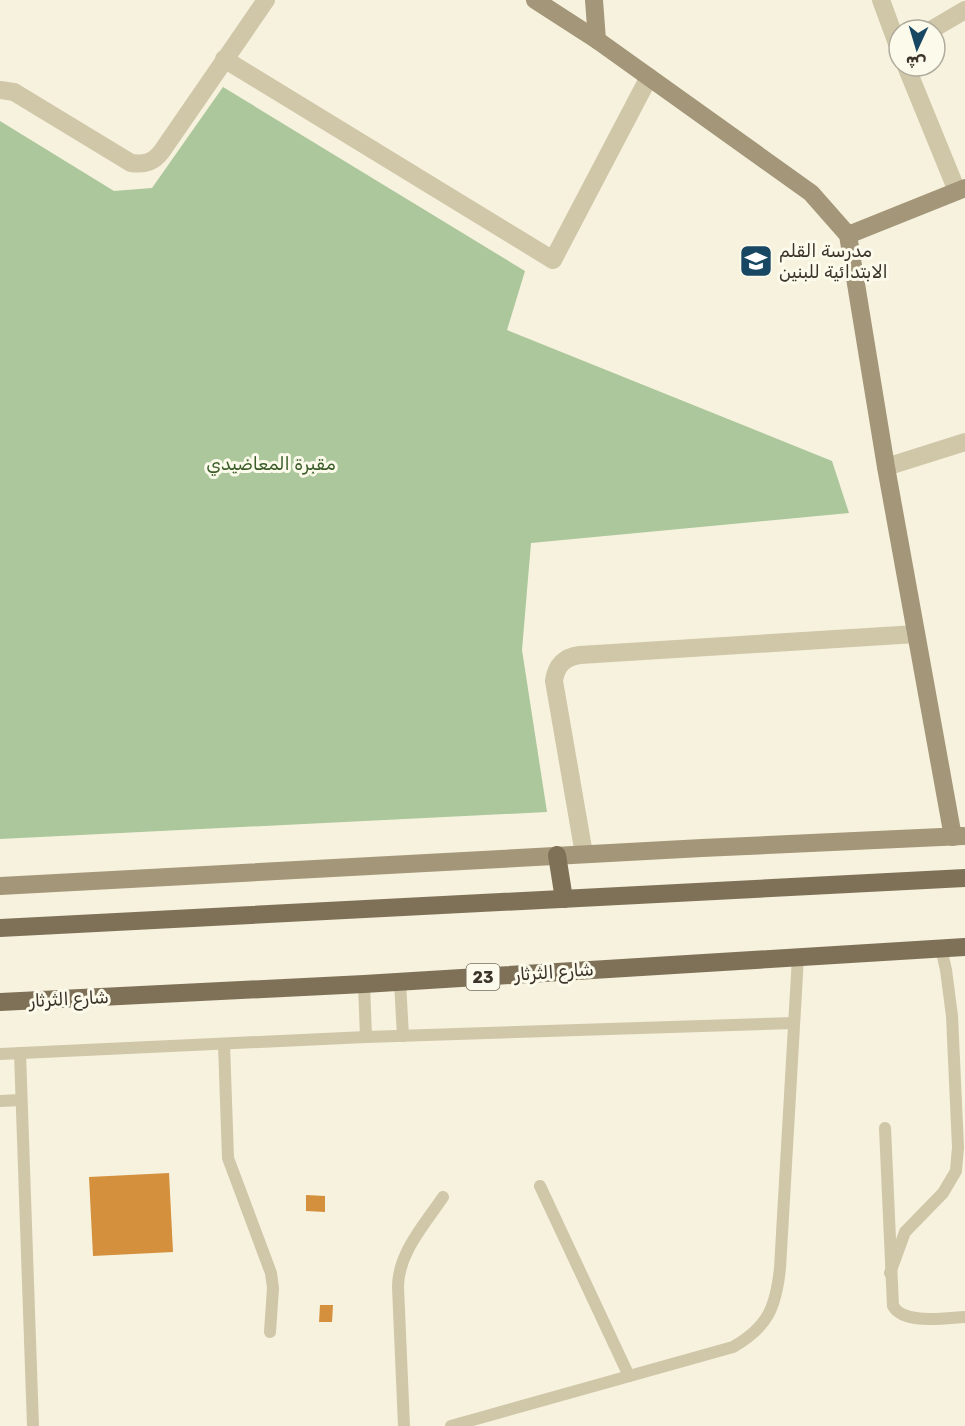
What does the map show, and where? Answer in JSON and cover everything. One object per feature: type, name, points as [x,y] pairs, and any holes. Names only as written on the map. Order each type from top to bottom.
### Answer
[{"type":"main road","points":[[557,855],[564,899]]},
{"type":"main road","points":[[0,928],[965,878]]},
{"type":"main road","name":"شارع الثرثار","points":[[0,1002],[400,982],[965,947]]},
{"type":"street","points":[[0,90],[14,92],[131,163],[149,163],[157,158],[266,0]]},
{"type":"street","points":[[0,886],[557,855],[959,836],[916,634],[848,236],[811,193],[597,40],[535,0]]},
{"type":"street","points":[[594,0],[597,40]]},
{"type":"street","points":[[881,0],[888,18]]},
{"type":"street","points":[[947,21],[965,10]]},
{"type":"street","points":[[224,59],[553,260],[649,77]]},
{"type":"street","points":[[848,236],[961,190],[911,78]]},
{"type":"street","points":[[886,467],[965,442]]},
{"type":"street","points":[[584,854],[554,681],[555,673],[565,660],[580,655],[916,634]]},
{"type":"lane","points":[[890,1272],[904,1232],[951,1183],[961,1147],[960,1065],[941,948]]},
{"type":"lane","points":[[451,1426],[733,1347],[750,1337],[764,1323],[773,1306],[780,1268],[798,957]]},
{"type":"lane","points":[[400,982],[403,1036]]},
{"type":"lane","points":[[364,984],[366,1037]]},
{"type":"lane","points":[[0,1054],[366,1037],[794,1023]]},
{"type":"lane","points":[[224,1044],[228,1158],[271,1273],[273,1288],[270,1332]]},
{"type":"lane","points":[[20,1053],[33,1426]]},
{"type":"lane","points":[[0,1101],[21,1100]]},
{"type":"lane","points":[[885,1128],[891,1300],[900,1315],[910,1318],[965,1317]]},
{"type":"lane","points":[[540,1186],[629,1376]]},
{"type":"lane","points":[[404,1426],[400,1270],[405,1255],[443,1197]]},
{"type":"green space","name":"مقبرة المعاضيدي","points":[[223,87],[525,271],[507,330],[832,461],[849,513],[531,543],[522,650],[547,812],[0,839],[0,121],[114,191],[152,188]]},
{"type":"building","points":[[169,1173],[173,1252],[93,1256],[89,1177]]},
{"type":"building","points":[[306,1195],[325,1196],[325,1212],[306,1211]]},
{"type":"building","points":[[320,1305],[333,1305],[332,1322],[319,1322]]},
{"type":"place","name":"مدرسة القلم الابتدائية للبنين","points":[[756,261]]}]
